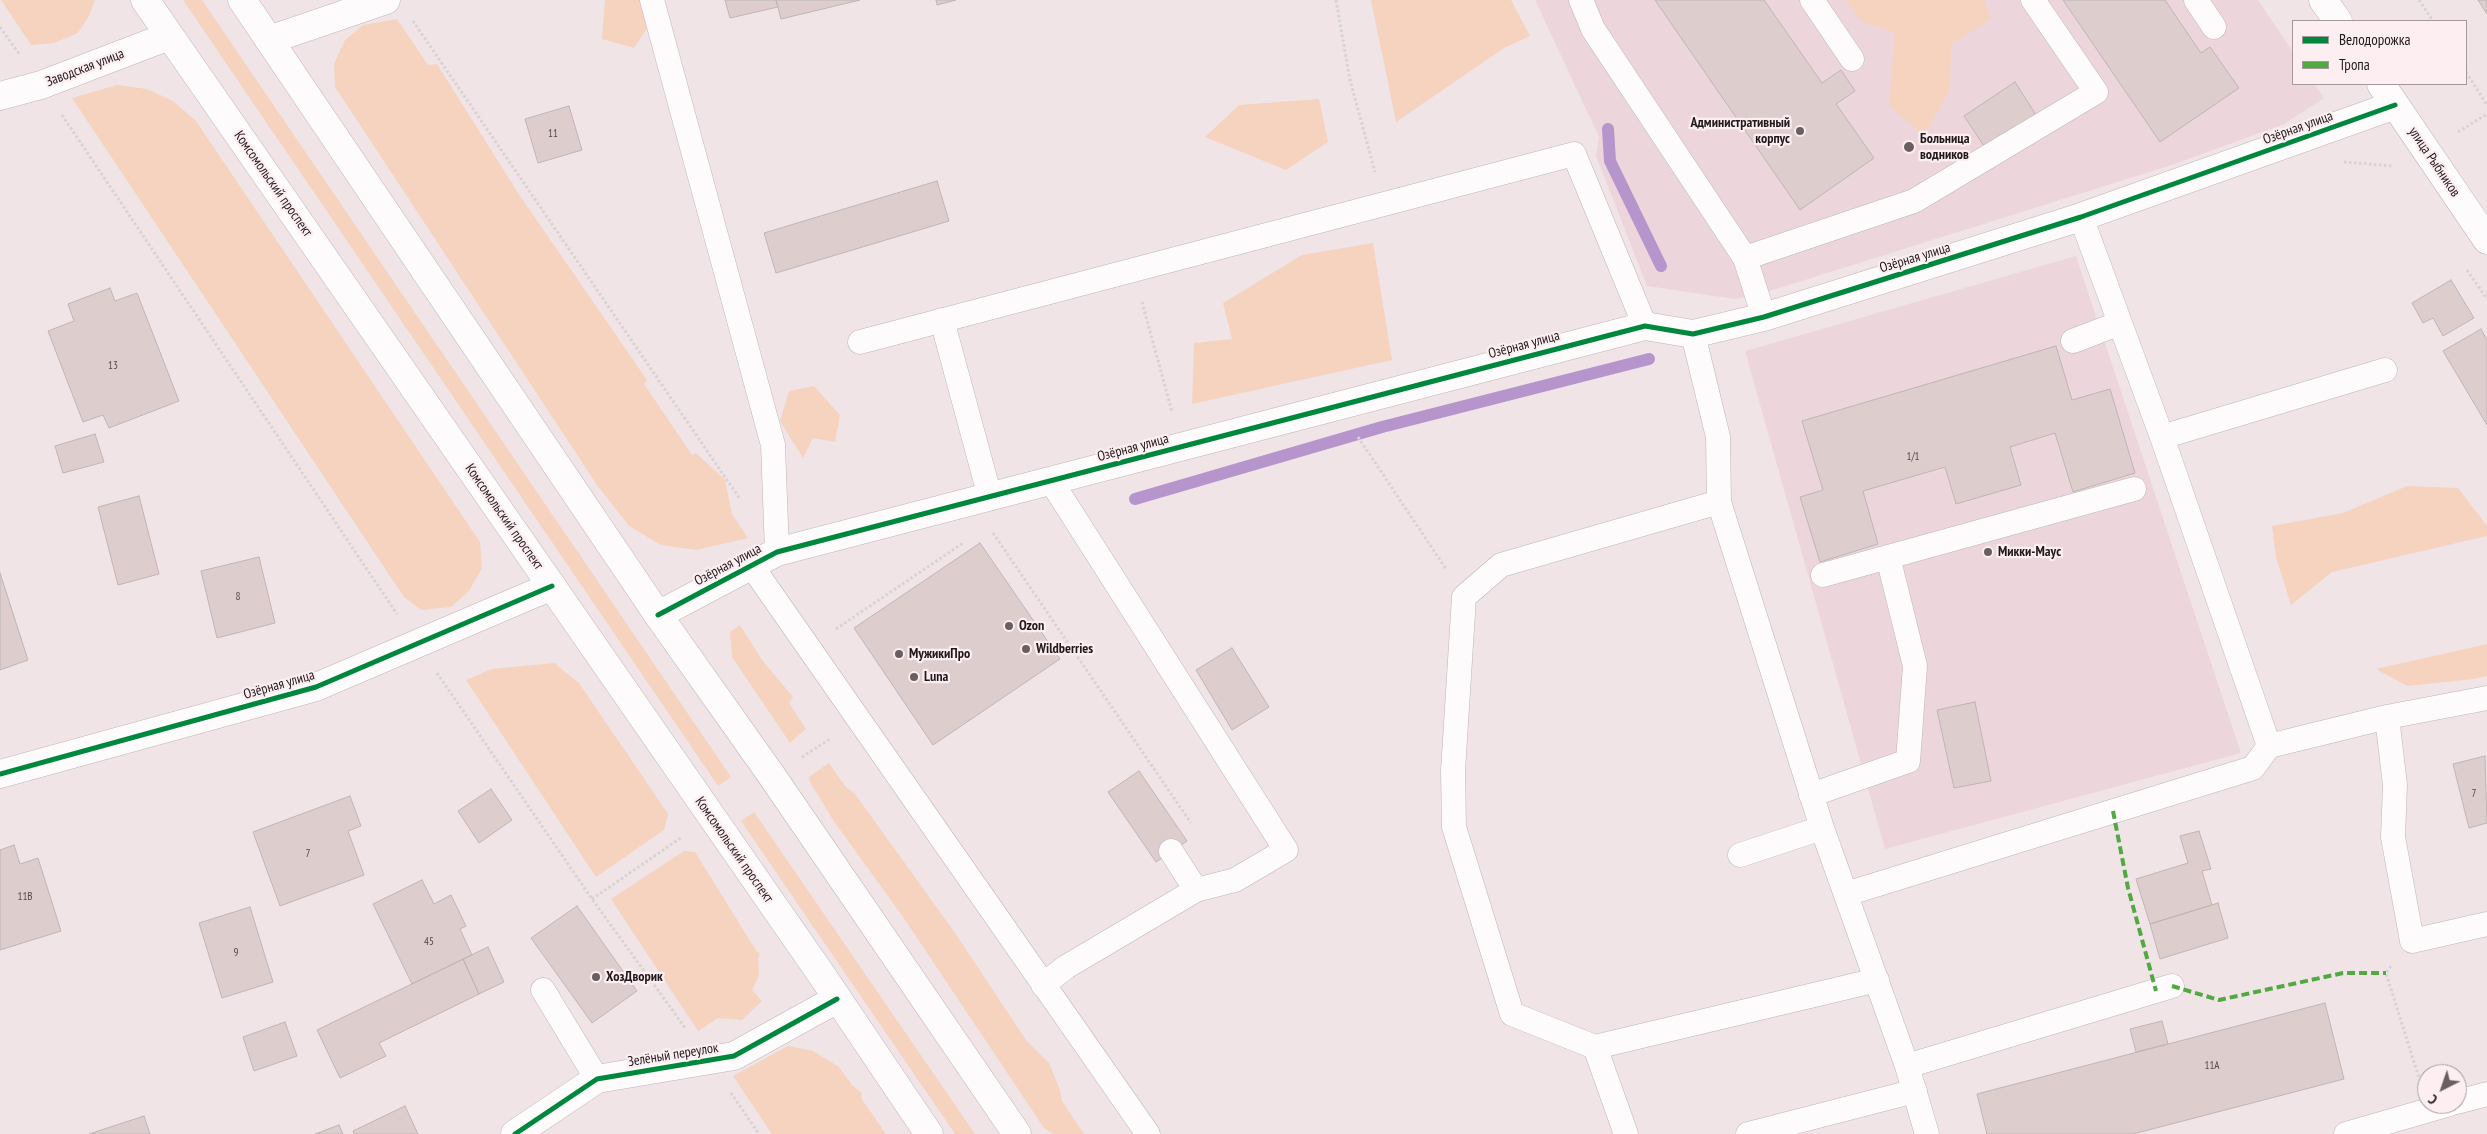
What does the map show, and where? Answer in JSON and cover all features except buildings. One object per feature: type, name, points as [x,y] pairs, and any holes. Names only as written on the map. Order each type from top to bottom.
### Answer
[{"type":"street","name":"Комсомольский проспект","points":[[145,0],[837,998],[929,1134]]},
{"type":"street","points":[[242,0],[658,615],[772,776],[1017,1134]]},
{"type":"street","points":[[270,40],[386,0]]},
{"type":"street","points":[[2323,0],[2337,20]]},
{"type":"street","name":"Заводская улица","points":[[0,96],[41,85],[169,36]]},
{"type":"street","name":"Озёрная улица","points":[[658,615],[777,552],[1645,326],[1693,334],[1764,317],[2082,217],[2388,94]]},
{"type":"street","name":"улица Рыбников","points":[[2388,94],[2487,240]]},
{"type":"street","name":"Озёрная улица","points":[[0,774],[316,687],[552,586]]},
{"type":"street","name":"Зелёный переулок","points":[[515,1134],[597,1078],[734,1056],[837,998]]},
{"type":"lane","points":[[652,0],[773,445],[777,552]]},
{"type":"lane","points":[[1581,0],[1593,29],[1745,258],[1764,317]]},
{"type":"lane","points":[[1812,0],[1852,59]]},
{"type":"lane","points":[[1745,258],[1914,201],[2096,92],[2033,0]]},
{"type":"lane","points":[[2196,0],[2214,27]]},
{"type":"lane","points":[[860,342],[1574,154],[1645,326]]},
{"type":"lane","points":[[2082,217],[2162,437],[2269,746]]},
{"type":"lane","points":[[942,320],[990,497]]},
{"type":"lane","points":[[2073,341],[2120,323]]},
{"type":"lane","points":[[1693,334],[1718,437],[1719,502],[1822,828],[1907,1066],[1927,1134]]},
{"type":"lane","points":[[2162,437],[2385,370]]},
{"type":"lane","points":[[1043,985],[1066,968],[1196,890],[1235,880],[1286,850],[1051,481]]},
{"type":"lane","points":[[1823,575],[2134,489]]},
{"type":"lane","points":[[1719,502],[1501,565],[1464,597],[1454,771],[1454,827],[1512,1014],[1595,1047],[1877,980]]},
{"type":"lane","points":[[1812,796],[1908,761],[1916,666],[1888,557]]},
{"type":"lane","points":[[751,565],[1148,1134]]},
{"type":"lane","points":[[1846,894],[2253,768],[2269,746],[2387,717],[2487,698]]},
{"type":"lane","points":[[2387,717],[2395,786],[2393,837],[2412,941],[2487,924]]},
{"type":"lane","points":[[1740,855],[1822,828]]},
{"type":"lane","points":[[1171,851],[1196,890]]},
{"type":"lane","points":[[1907,1066],[2172,986]]},
{"type":"lane","points":[[543,990],[597,1078]]},
{"type":"lane","points":[[1595,1047],[1626,1134]]},
{"type":"lane","points":[[1748,1134],[1914,1091]]},
{"type":"lane","points":[[2467,1099],[2487,1094]]},
{"type":"lane","points":[[2346,1134],[2386,1128],[2423,1114]]},
{"type":"path","points":[[1336,0],[1350,80],[1384,203]]},
{"type":"path","points":[[2419,0],[2432,20]]},
{"type":"path","points":[[0,27],[41,85],[416,643],[592,899],[708,1059],[759,1134]]},
{"type":"path","points":[[2467,74],[2487,105]]},
{"type":"path","points":[[1133,270],[1182,447]]},
{"type":"path","points":[[1361,441],[1464,597]]},
{"type":"path","points":[[991,530],[1192,824]]},
{"type":"path","points":[[831,632],[966,540]]},
{"type":"path","points":[[2412,941],[2386,973],[2417,1072]]},
{"type":"shaded area","points":[[1,0],[95,0],[89,16],[78,33],[54,43],[31,45]]},
{"type":"shaded area","points":[[183,0],[202,0],[731,777],[718,786]]},
{"type":"shaded area","points":[[605,0],[654,0],[654,18],[634,48],[602,39]]},
{"type":"shaded area","points":[[1371,0],[1511,0],[1530,36],[1504,48],[1396,122]]},
{"type":"shaded area","name":"Больница водников","points":[[1535,0],[2258,0],[2292,51],[2292,85],[2315,85],[2324,98],[2284,124],[2175,164],[1757,295],[1735,299],[1647,286],[1596,156],[1599,137]]},
{"type":"shaded area","points":[[1846,0],[1984,0],[1991,19],[1951,44],[1950,89],[1924,136],[1889,105],[1895,33],[1861,21]]},
{"type":"shaded area","points":[[397,19],[428,65],[437,64],[518,193],[647,380],[644,384],[692,455],[696,453],[725,480],[732,514],[748,538],[696,550],[661,545],[629,526],[597,485],[335,87],[334,64],[345,40],[363,25]]},
{"type":"shaded area","points":[[117,85],[147,89],[173,101],[196,121],[480,542],[482,568],[469,591],[451,607],[421,610],[404,597],[72,98]]},
{"type":"shaded area","points":[[1319,99],[1328,142],[1286,170],[1205,137],[1239,105]]},
{"type":"shaded area","points":[[1373,243],[1392,360],[1192,404],[1194,343],[1232,339],[1223,303],[1302,255]]},
{"type":"shaded area","name":"Микки-Маус","points":[[2076,256],[2241,753],[1885,849],[1745,351]]},
{"type":"shaded area","points":[[814,386],[840,415],[835,442],[813,438],[803,458],[780,421],[789,391]]},
{"type":"shaded area","points":[[2407,486],[2458,488],[2487,526],[2487,536],[2332,572],[2291,605],[2276,557],[2272,526],[2343,513]]},
{"type":"shaded area","points":[[740,625],[762,660],[793,697],[789,703],[806,729],[790,743],[732,657],[730,632]]},
{"type":"shaded area","points":[[2487,644],[2487,676],[2407,686],[2376,669]]},
{"type":"shaded area","points":[[554,663],[579,683],[668,814],[664,830],[596,877],[466,680],[492,669]]},
{"type":"shaded area","points":[[829,763],[845,786],[855,794],[953,930],[1026,1040],[1049,1063],[1060,1090],[1062,1101],[1084,1134],[1054,1134],[1044,1128],[901,914],[835,823],[810,782],[809,777]]},
{"type":"shaded area","points":[[754,812],[975,1134],[955,1134],[741,821]]},
{"type":"shaded area","points":[[684,851],[695,852],[757,952],[760,953],[758,959],[759,976],[752,990],[762,1001],[742,1020],[718,1018],[698,1031],[611,899]]},
{"type":"shaded area","points":[[788,1046],[813,1051],[839,1067],[852,1085],[862,1093],[861,1098],[886,1134],[772,1134],[733,1076]]},
{"type":"waterway","points":[[1608,129],[1610,161],[1661,266]]},
{"type":"waterway","points":[[1135,499],[1382,427],[1649,359]]},
{"type":"marked path","points":[[2113,811],[2128,888],[2156,991]]},
{"type":"marked path","points":[[2172,986],[2219,1000],[2343,973],[2386,973]]},
{"type":"cycle path","points":[[658,615],[777,552],[1645,326],[1693,334],[1764,317],[2081,217],[2395,105]]},
{"type":"cycle path","points":[[0,774],[316,687],[552,586]]},
{"type":"cycle path","points":[[515,1134],[597,1079],[734,1056],[837,999]]},
{"type":"place","name":"Административный корпус","points":[[1800,131]]},
{"type":"place","name":"Больница водников","points":[[1909,147]]},
{"type":"place","name":"Микки-Маус","points":[[1988,552]]},
{"type":"place","name":"Ozon","points":[[1009,626]]},
{"type":"place","name":"Wildberries","points":[[1026,649]]},
{"type":"place","name":"МужикиПро","points":[[899,654]]},
{"type":"place","name":"Luna","points":[[914,677]]},
{"type":"place","name":"ХозДворик","points":[[596,977]]}]
